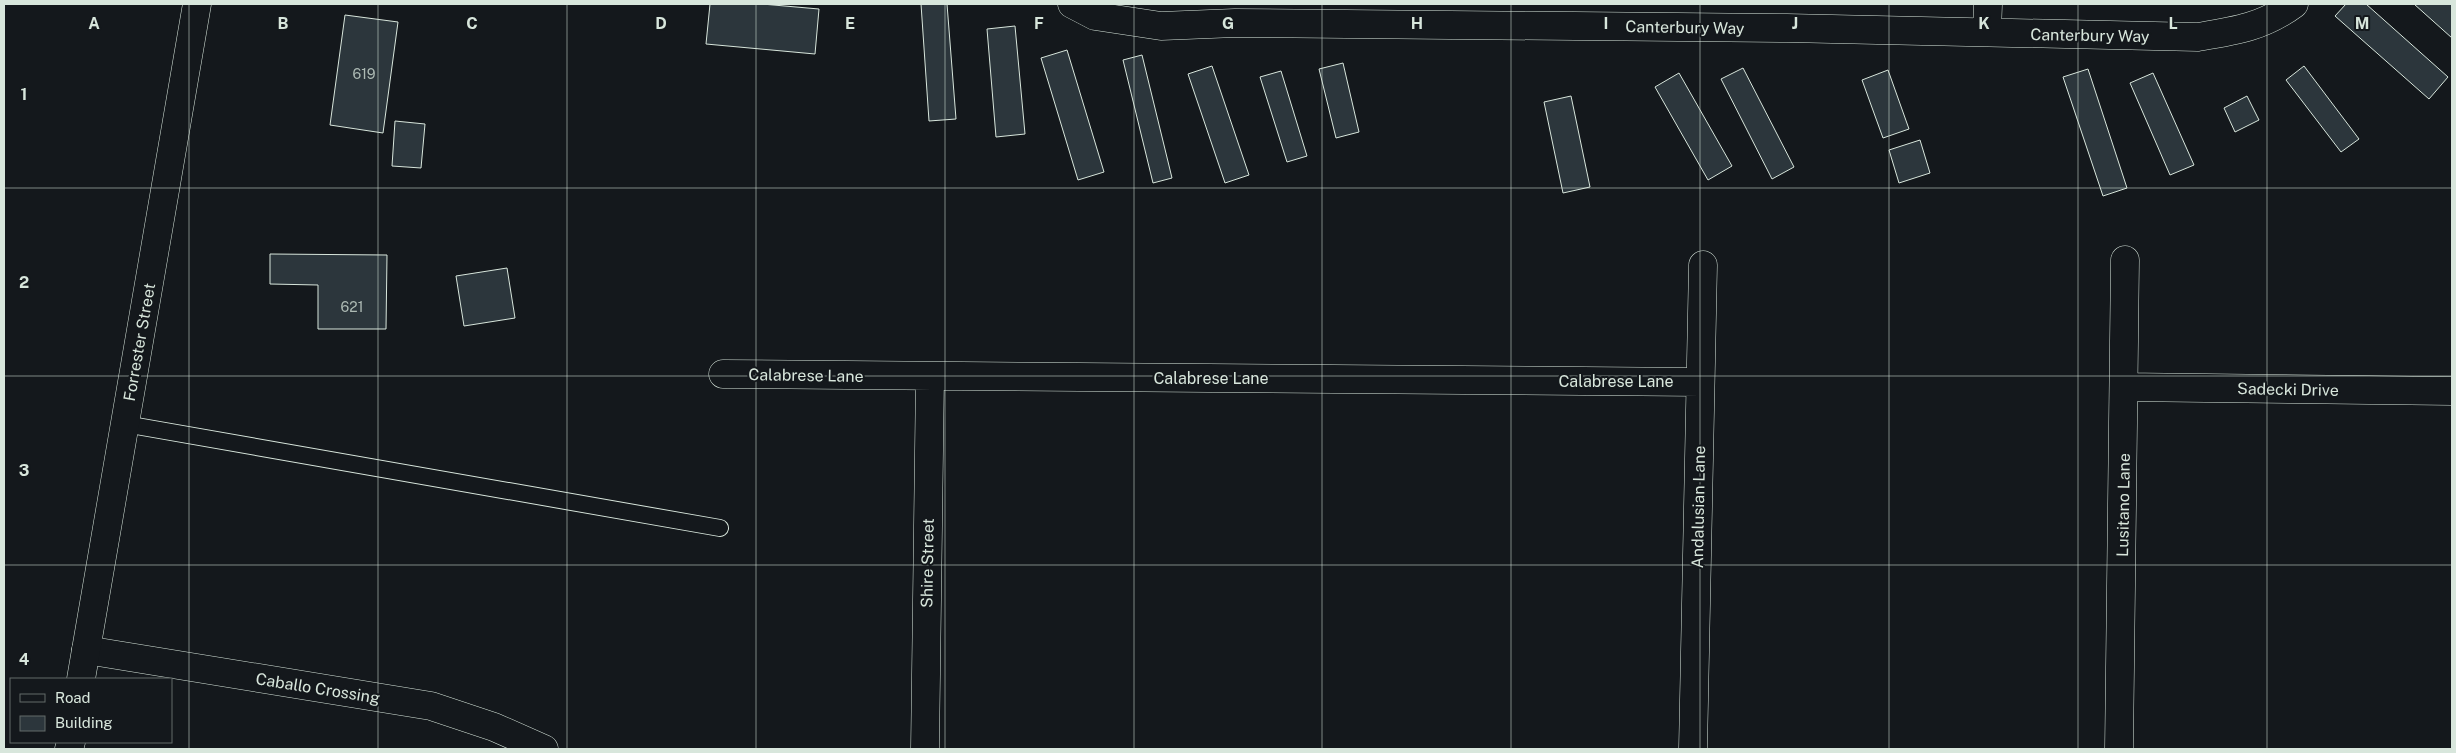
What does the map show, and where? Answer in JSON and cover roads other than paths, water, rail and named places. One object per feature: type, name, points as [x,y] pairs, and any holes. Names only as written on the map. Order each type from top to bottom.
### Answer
[{"type":"street","name":"Forrester Street","points":[[81,678],[197,4]]},
{"type":"street","name":"Canterbury Way","points":[[1072,4],[1095,16],[1161,26],[1188,14],[1235,23],[1738,28],[2198,38],[2244,30],[2277,17],[2294,4]]},
{"type":"street","points":[[1987,32],[1988,4]]},
{"type":"street","name":"Lusitano Lane","points":[[2119,749],[2125,260]]},
{"type":"street","name":"Andalusian Lane","points":[[1693,749],[1703,265]]},
{"type":"street","name":"Calabrese Lane","points":[[722,374],[1700,382]]},
{"type":"street","name":"Shire Street","points":[[925,749],[930,376]]},
{"type":"street","name":"Sadecki Drive","points":[[2124,387],[2452,391]]},
{"type":"street","name":"Caballo Crossing","points":[[86,650],[431,706],[494,727],[544,749]]},
{"type":"lane","points":[[125,424],[720,528]]}]
